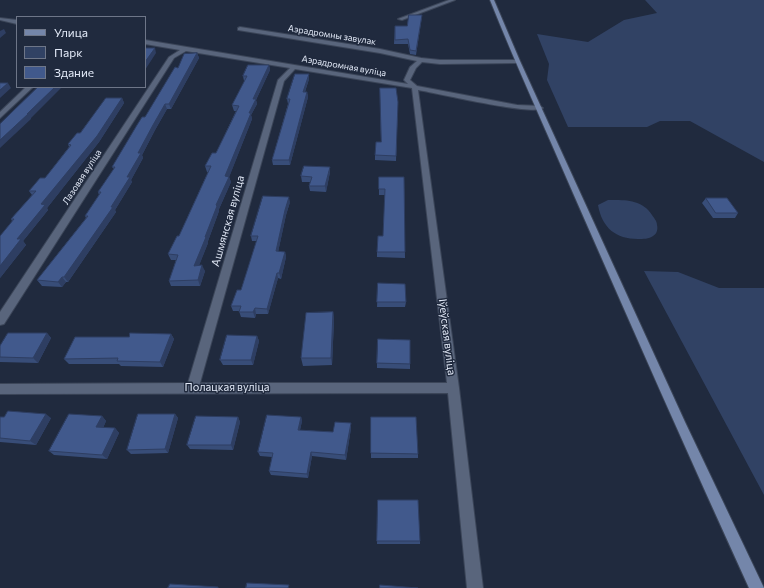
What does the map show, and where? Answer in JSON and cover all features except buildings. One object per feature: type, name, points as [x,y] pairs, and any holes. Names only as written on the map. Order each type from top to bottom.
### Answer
[{"type":"main road","points":[[492,0],[517,61],[540,108],[681,426],[757,588]]},
{"type":"street","points":[[400,19],[453,0]]},
{"type":"street","points":[[0,19],[16,22]]},
{"type":"street","name":"Аэрадромны завулак","points":[[240,29],[380,51],[421,60],[440,62],[517,61]]},
{"type":"street","name":"Аэрадромная вуліца","points":[[146,42],[295,66],[517,106],[540,108]]},
{"type":"street","name":"Лазовая вуліца","points":[[0,321],[172,57],[185,49]]},
{"type":"street","name":"Іўеўская вуліца","points":[[421,60],[413,68],[407,80],[415,87],[453,388],[475,588]]},
{"type":"street","name":"Ашмянская вуліца","points":[[193,387],[281,80],[295,66]]},
{"type":"street","points":[[0,116],[29,88]]},
{"type":"street","name":"Полацкая вуліца","points":[[0,388],[453,388]]},
{"type":"green space","points":[[645,0],[764,0],[764,162],[690,121],[660,121],[647,127],[568,127],[547,80],[549,64],[537,34],[588,42],[624,20],[657,13]]},
{"type":"green space","points":[[608,200],[638,203],[643,206],[656,221],[657,231],[655,234],[646,239],[638,239],[623,237],[611,231],[603,220],[598,205]]},
{"type":"green space","points":[[644,271],[678,272],[719,288],[764,288],[764,495]]}]
